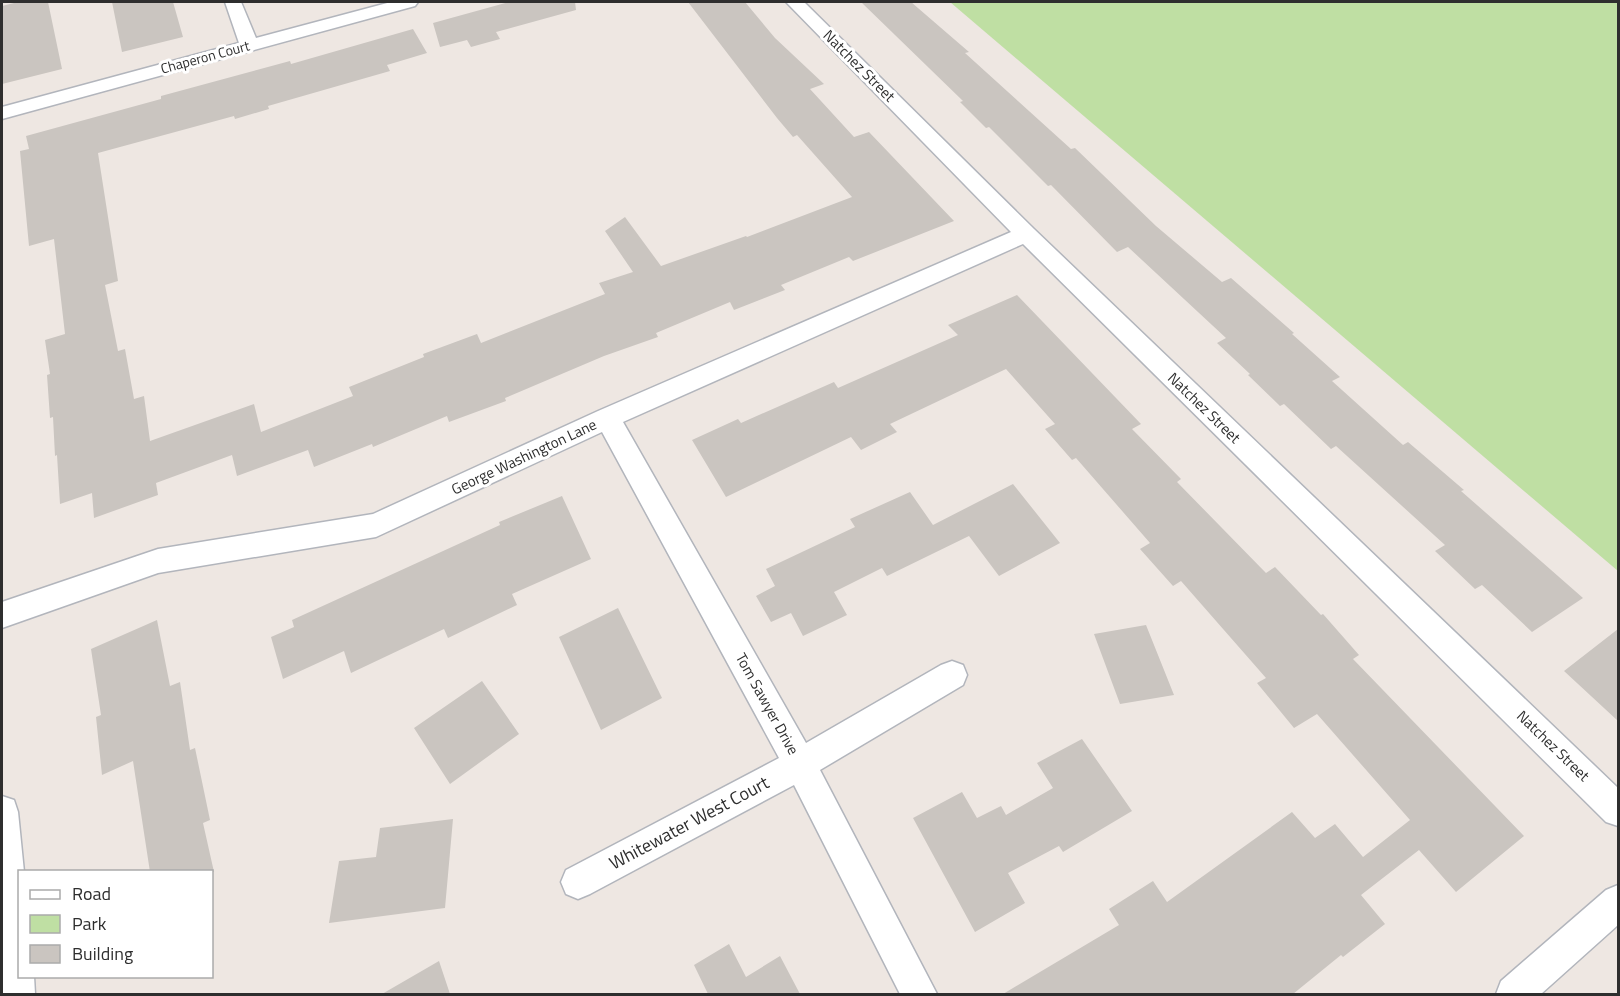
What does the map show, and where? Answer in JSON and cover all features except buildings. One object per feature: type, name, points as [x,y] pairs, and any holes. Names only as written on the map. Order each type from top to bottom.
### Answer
[{"type":"street","points":[[233,2],[249,45]]},
{"type":"street","name":"Chaperon Court","points":[[2,113],[409,2]]},
{"type":"street","name":"Natchez Street","points":[[795,2],[1026,234],[1618,810]]},
{"type":"street","name":"George Washington Lane","points":[[2,615],[158,561],[376,525],[608,418],[1026,234]]},
{"type":"street","name":"Tom Sawyer Drive","points":[[608,418],[800,764],[919,994]]},
{"type":"street","name":"Whitewater West Court","points":[[578,882],[800,764],[952,675]]},
{"type":"street","points":[[2,812],[17,994]]},
{"type":"street","points":[[1514,994],[1618,902]]},
{"type":"green space","points":[[950,2],[1618,2],[1618,571]]}]
